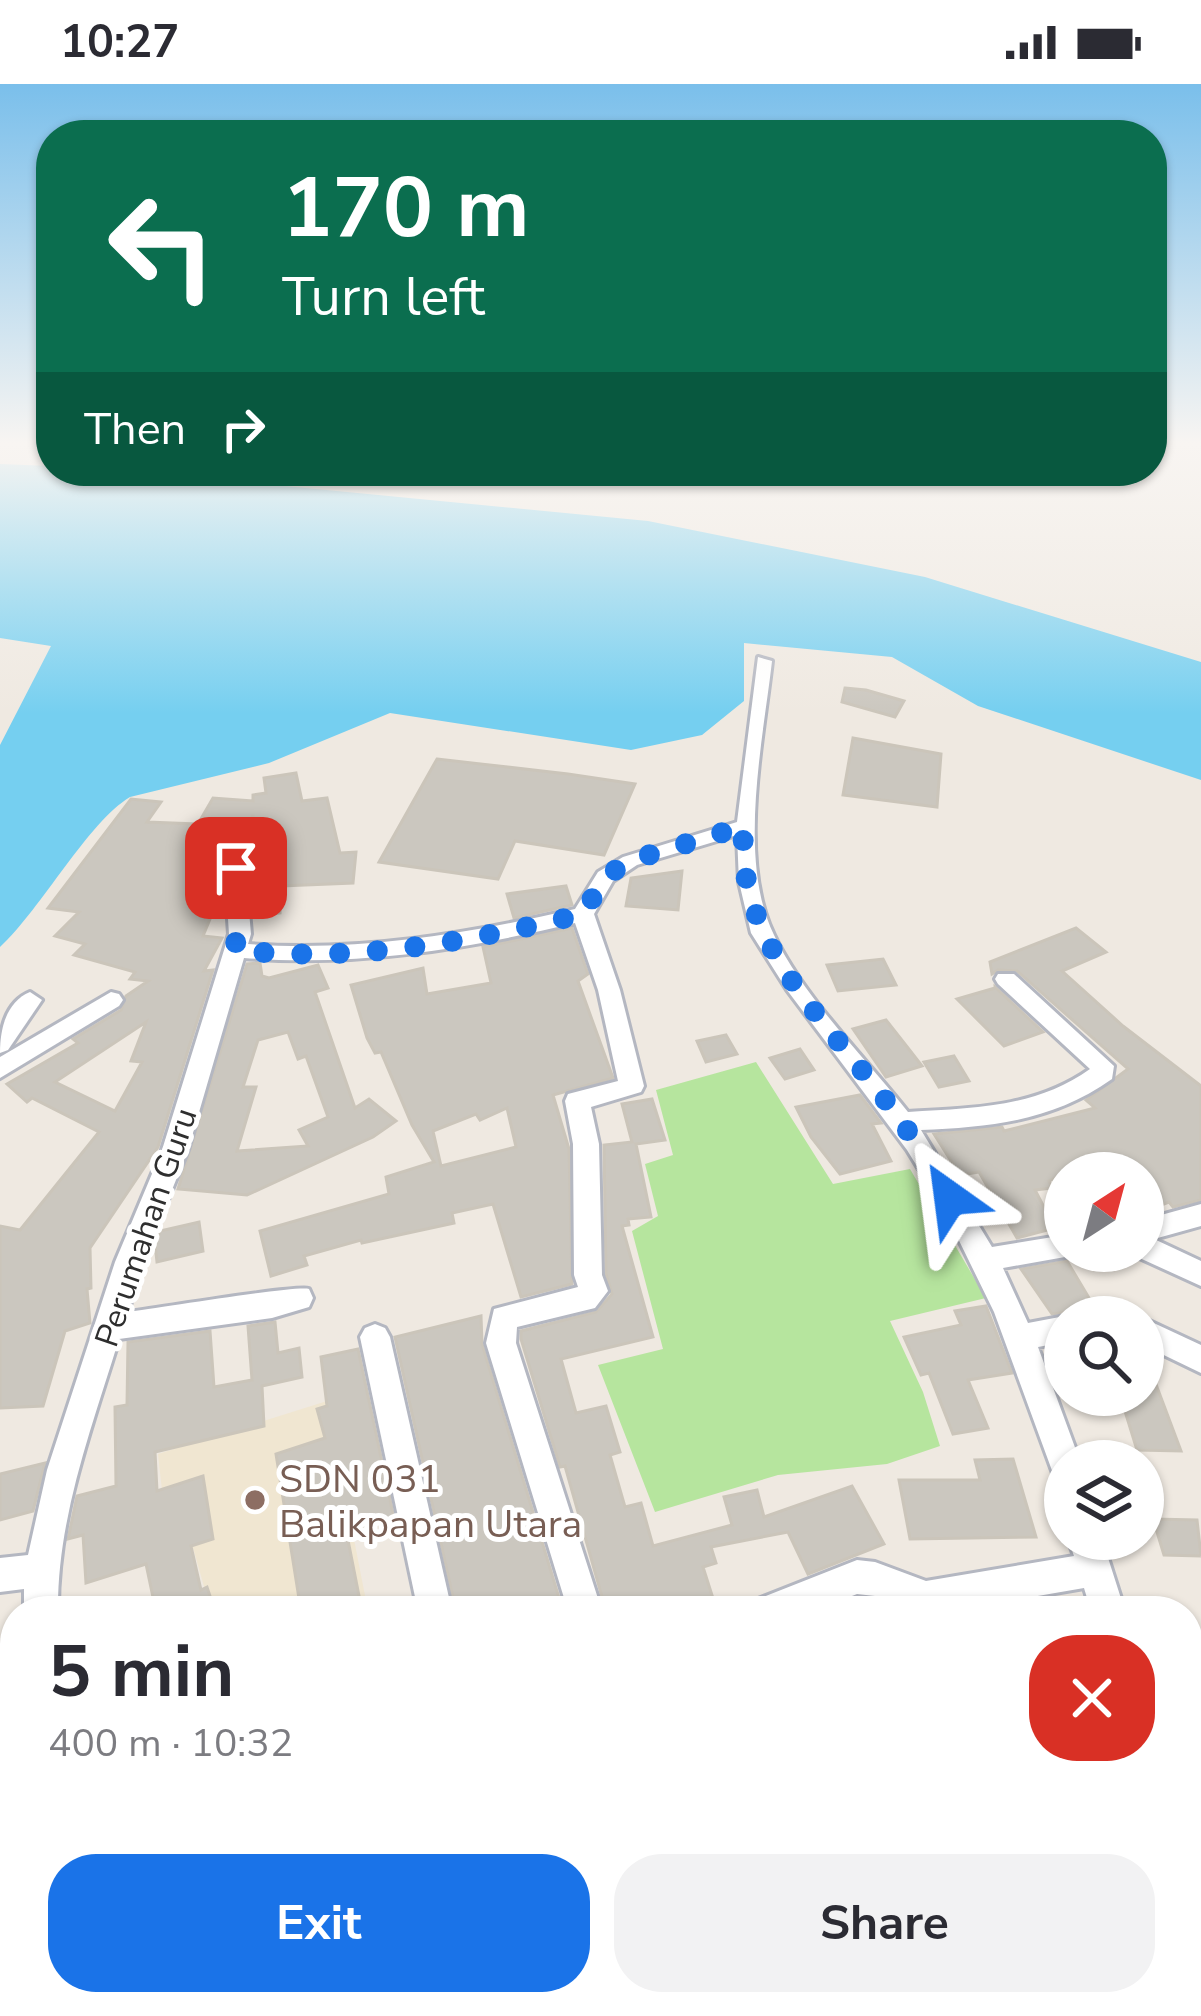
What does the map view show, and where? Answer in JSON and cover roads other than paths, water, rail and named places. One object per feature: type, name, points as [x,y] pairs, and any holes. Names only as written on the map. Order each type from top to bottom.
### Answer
[{"type":"street","points":[[764,662],[744,826],[756,920],[829,1033],[932,1167],[1023,1337],[1057,1440]]},
{"type":"street","points":[[234,950],[337,957],[428,946],[583,914],[605,877],[629,861],[744,826]]},
{"type":"street","name":"Perumahan Guru","points":[[41,1596],[41,1570],[63,1470],[129,1262],[175,1150],[234,950],[242,916],[233,843]]},
{"type":"street","points":[[580,1596],[501,1343],[500,1326],[504,1318],[585,1299],[594,1291],[588,1275],[586,1144],[577,1101],[632,1086],[609,990],[583,914]]},
{"type":"street","points":[[901,1123],[1026,1114],[1052,1106],[1103,1073],[1102,1066],[1006,979]]},
{"type":"street","points":[[0,1044],[30,1000]]},
{"type":"street","points":[[0,1070],[111,1000]]},
{"type":"street","points":[[1164,1225],[1201,1215]]},
{"type":"street","points":[[984,1260],[1044,1250]]},
{"type":"street","points":[[1164,1257],[1201,1274]]},
{"type":"street","points":[[110,1327],[272,1306],[298,1298]]},
{"type":"street","points":[[1023,1337],[1044,1333]]},
{"type":"street","points":[[375,1337],[432,1596]]},
{"type":"street","points":[[1164,1342],[1201,1360]]},
{"type":"street","points":[[933,1596],[1067,1560]]},
{"type":"street","points":[[1091,1560],[1103,1596]]},
{"type":"street","points":[[0,1575],[41,1570]]},
{"type":"street","points":[[808,1596],[868,1576],[915,1596]]},
{"type":"water","points":[[0,533],[708,533],[925,577],[1201,662],[1201,780],[978,706],[892,657],[744,643],[744,701],[702,735],[631,750],[390,713],[269,763],[130,797],[81,845],[0,947],[0,745],[51,646],[0,638]]},
{"type":"place","name":"SDN 031 Balikpapan Utara","points":[[255,1500]]}]
